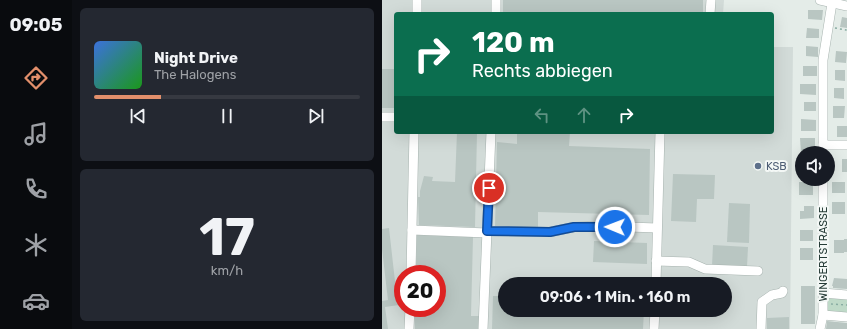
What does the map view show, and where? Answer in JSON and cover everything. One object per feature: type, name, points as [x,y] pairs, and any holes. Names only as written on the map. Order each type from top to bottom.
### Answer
[{"type":"street","points":[[417,0],[417,12]]},
{"type":"street","points":[[496,0],[496,12]]},
{"type":"street","points":[[710,12],[711,0]]},
{"type":"street","points":[[820,0],[847,6]]},
{"type":"street","points":[[823,146],[822,75],[832,3]]},
{"type":"street","points":[[382,117],[394,117]]},
{"type":"street","points":[[410,265],[414,134]]},
{"type":"street","points":[[483,329],[491,134]]},
{"type":"street","points":[[656,277],[660,134]]},
{"type":"street","points":[[835,147],[847,145]]},
{"type":"street","name":"WINGERTSTRASSE","points":[[820,329],[823,315],[823,186]]},
{"type":"street","points":[[412,230],[550,232],[574,227],[601,226],[657,228]]},
{"type":"street","points":[[656,261],[689,262],[705,269],[758,271]]},
{"type":"street","points":[[761,329],[762,302],[772,295],[782,293],[783,291]]},
{"type":"street","points":[[823,293],[847,295]]},
{"type":"street","points":[[823,315],[847,317]]},
{"type":"street","points":[[409,329],[410,317]]},
{"type":"street","points":[[654,329],[655,317]]},
{"type":"path","points":[[828,26],[846,30],[846,28]]},
{"type":"path","points":[[823,303],[847,305]]},
{"type":"shaded area","points":[[382,0],[724,0],[723,12],[394,12],[394,134],[774,134],[774,47],[793,47],[790,329],[382,329]]},
{"type":"green space","points":[[826,295],[847,297],[847,315],[825,313]]},
{"type":"building","points":[[503,0],[703,0],[703,12],[503,12]]},
{"type":"building","points":[[808,10],[823,10],[822,20],[808,19]]},
{"type":"building","points":[[842,17],[847,18],[847,28],[840,27]]},
{"type":"building","points":[[807,28],[819,29],[819,38],[806,38]]},
{"type":"building","points":[[806,46],[818,47],[818,57],[806,56]]},
{"type":"building","points":[[836,51],[847,52],[846,63],[835,62]]},
{"type":"building","points":[[803,66],[817,66],[817,76],[803,76]]},
{"type":"building","points":[[382,69],[394,69],[394,108],[382,108]]},
{"type":"building","points":[[835,70],[845,70],[845,81],[835,80]]},
{"type":"building","points":[[800,84],[816,84],[816,95],[800,94]]},
{"type":"building","points":[[834,88],[844,88],[844,99],[834,98]]},
{"type":"building","points":[[804,102],[816,102],[816,111],[804,111]]},
{"type":"building","points":[[833,106],[845,106],[844,118],[833,118]]},
{"type":"building","points":[[801,119],[816,120],[816,131],[801,131]]},
{"type":"building","points":[[837,126],[847,126],[847,137],[837,137]]},
{"type":"building","points":[[457,134],[477,134],[475,227],[419,225],[418,197],[420,197],[424,176],[433,177],[432,181],[455,182]]},
{"type":"building","points":[[517,134],[570,134],[569,146],[650,149],[649,215],[538,212],[538,228],[495,227],[497,142],[517,144]]},
{"type":"building","points":[[800,138],[815,138],[815,146],[801,146]]},
{"type":"building","points":[[842,159],[847,159],[847,172],[842,172]]},
{"type":"building","points":[[673,174],[715,175],[714,199],[697,199],[696,222],[671,221]]},
{"type":"building","points":[[835,182],[845,182],[845,193],[832,193],[832,186],[835,186]]},
{"type":"building","points":[[799,186],[813,186],[813,195],[799,195]]},
{"type":"building","points":[[832,202],[845,202],[845,214],[832,214]]},
{"type":"building","points":[[729,203],[750,204],[749,243],[727,242]]},
{"type":"building","points":[[804,206],[814,206],[814,218],[800,219],[800,211],[804,211]]},
{"type":"building","points":[[389,228],[394,272],[394,306],[385,307],[388,329],[382,329],[382,301],[388,300],[382,249],[382,229]]},
{"type":"building","points":[[800,230],[813,230],[813,241],[800,241]]},
{"type":"building","points":[[417,235],[473,237],[471,316],[480,316],[480,329],[415,329],[415,317],[446,317],[446,265],[416,265]]},
{"type":"building","points":[[847,239],[847,252],[834,253],[834,240]]},
{"type":"building","points":[[594,241],[647,243],[647,264],[593,262]]},
{"type":"building","points":[[713,245],[748,247],[747,267],[712,266]]},
{"type":"building","points":[[800,248],[813,248],[813,260],[800,260]]},
{"type":"building","points":[[834,278],[847,279],[847,289],[833,288]]},
{"type":"building","points":[[801,286],[815,286],[815,324],[801,324]]},
{"type":"building","points":[[493,296],[498,296],[498,317],[644,317],[643,329],[492,329]]},
{"type":"building","points":[[789,317],[789,329],[767,329],[767,318]]},
{"type":"building","points":[[827,321],[847,323],[847,329],[826,329]]},
{"type":"place","name":"KSB","points":[[758,166]]},
{"type":"route","points":[[489,188],[487,231],[550,232],[574,227],[615,227]]}]
